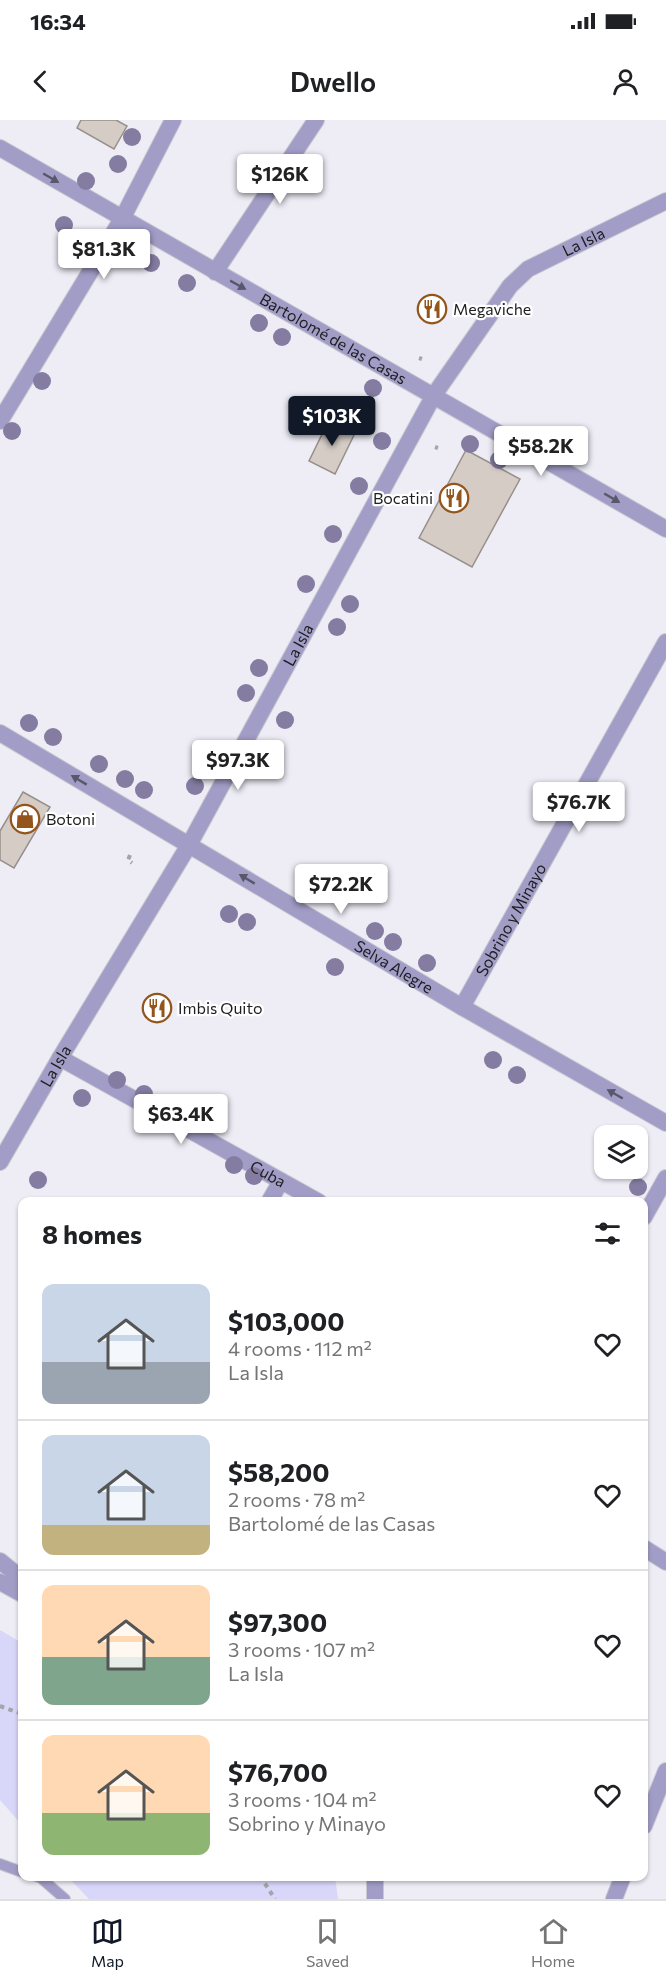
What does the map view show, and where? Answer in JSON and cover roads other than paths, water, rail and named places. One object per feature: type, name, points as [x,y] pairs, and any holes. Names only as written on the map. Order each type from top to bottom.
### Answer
[{"type":"street","points":[[0,421],[122,219],[173,120]]},
{"type":"street","points":[[215,272],[316,120]]},
{"type":"street","name":"Bartolomé de las Casas","points":[[0,148],[666,529]]},
{"type":"street","name":"La Isla","points":[[0,1162],[189,845],[434,395],[518,277],[528,269],[666,201]]},
{"type":"street","name":"Sobrino y Minayo","points":[[462,1007],[666,642]]},
{"type":"street","name":"Selva Alegre","points":[[0,733],[462,1007],[666,1123]]},
{"type":"street","name":"Cuba","points":[[60,1058],[310,1197]]},
{"type":"street","points":[[648,1210],[666,1178]]},
{"type":"street","points":[[272,1197],[281,1181]]},
{"type":"street","points":[[648,1551],[666,1562]]},
{"type":"street","points":[[0,1560],[18,1576]]},
{"type":"street","points":[[0,1582],[18,1592]]},
{"type":"street","points":[[648,1816],[666,1771]]},
{"type":"street","points":[[375,1881],[375,1899]]},
{"type":"street","points":[[614,1899],[621,1881]]},
{"type":"lane","points":[[0,1864],[18,1871]]},
{"type":"lane","points":[[44,1881],[65,1899]]},
{"type":"place","name":"Megaviche","points":[[432,309]]},
{"type":"place","name":"Bocatini","points":[[454,498]]},
{"type":"place","name":"Botoni","points":[[25,819]]},
{"type":"place","name":"Imbis Quito","points":[[157,1008]]}]
